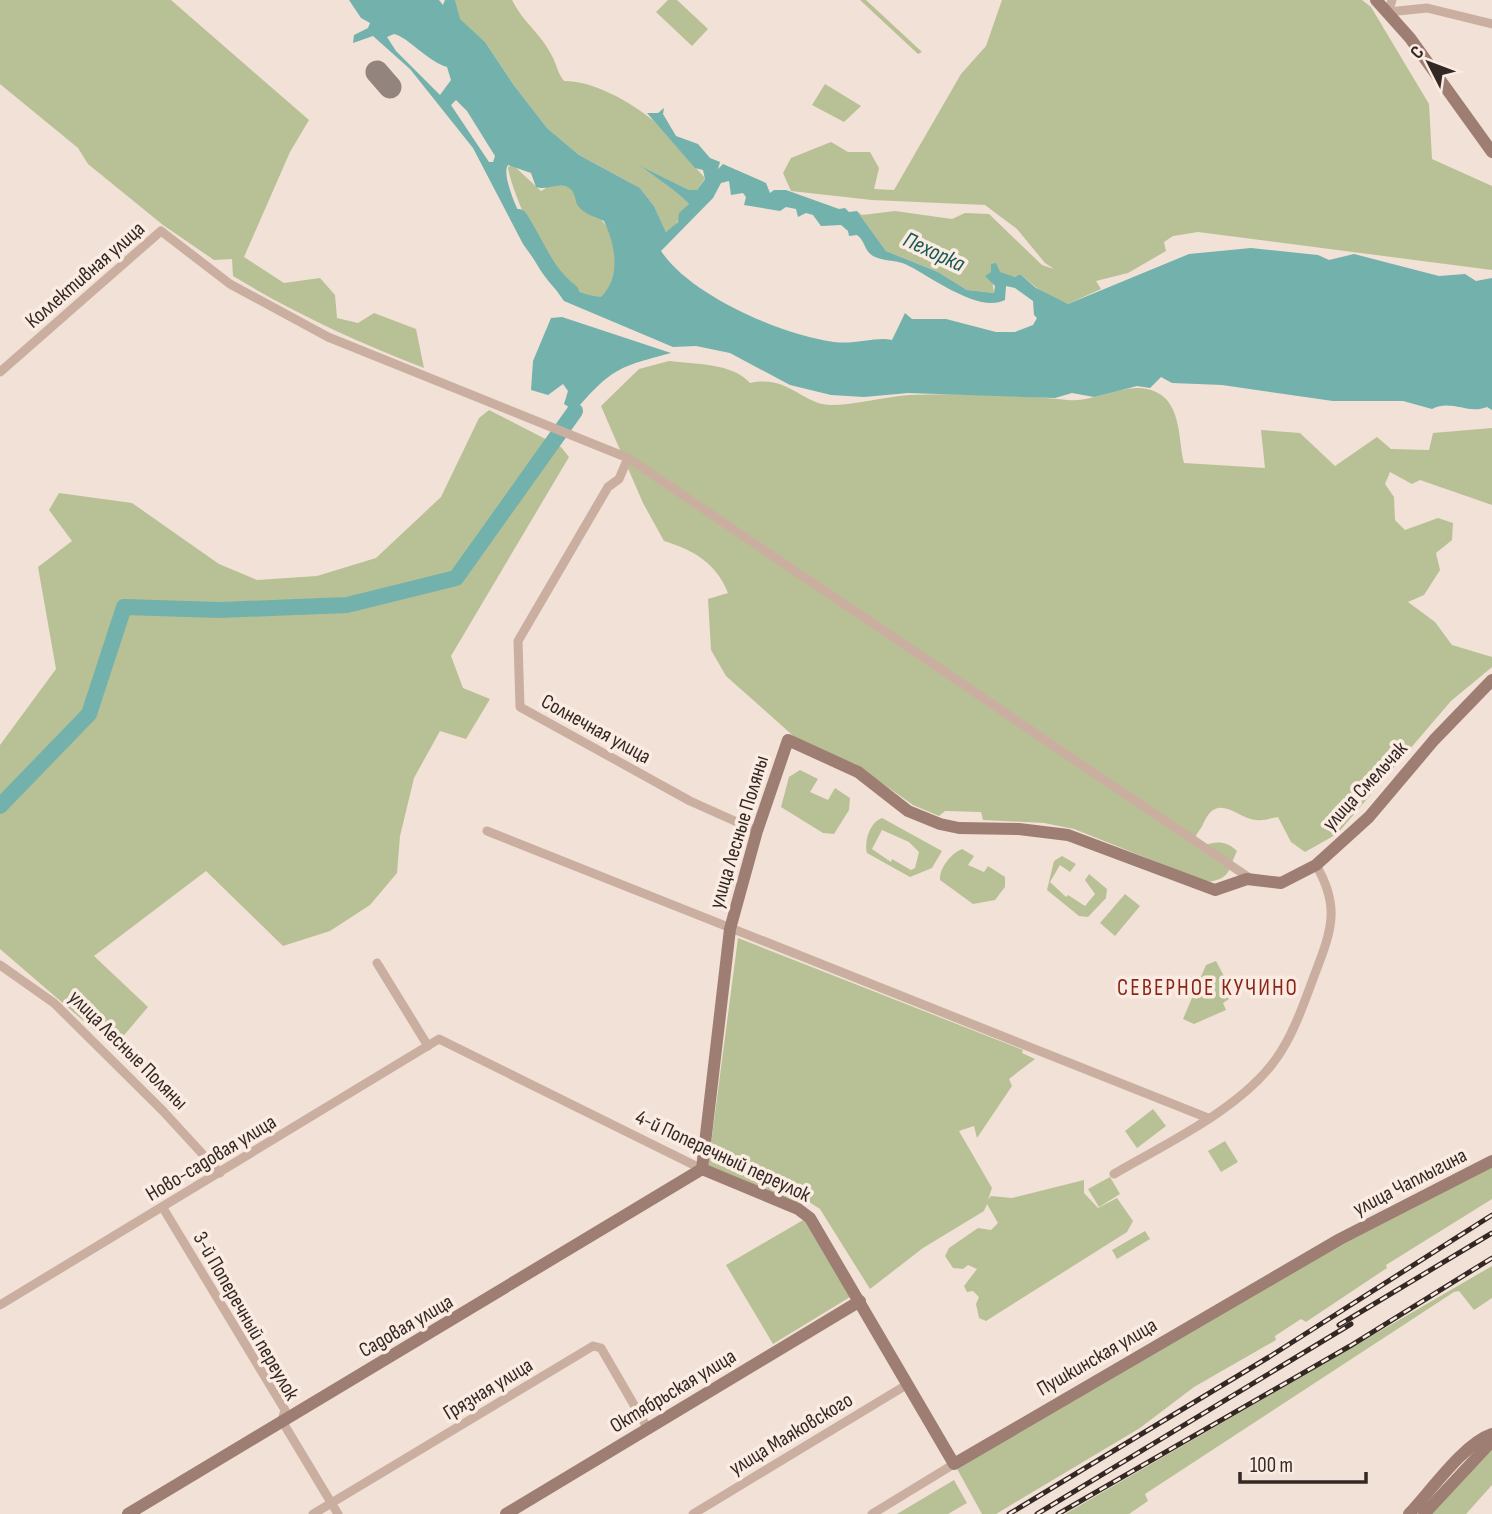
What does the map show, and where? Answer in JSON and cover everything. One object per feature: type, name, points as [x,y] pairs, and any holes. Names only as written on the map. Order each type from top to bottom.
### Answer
[{"type":"street","points":[[1376,0],[1390,6],[1427,8],[1492,24]]},
{"type":"street","points":[[1390,6],[1492,152]]},
{"type":"street","name":"Коллективная улица","points":[[0,372],[162,231],[230,284],[328,337],[628,458]]},
{"type":"street","points":[[628,458],[1251,879]]},
{"type":"street","name":"Солнечная улица","points":[[628,458],[619,479],[608,487],[518,641],[520,707],[690,801],[757,831]]},
{"type":"street","name":"улица Смельчак","points":[[1316,864],[1368,817],[1448,724],[1492,680]]},
{"type":"street","name":"улица Лесные Поляны","points":[[702,1169],[730,929],[757,831],[788,740],[850,767],[908,811],[940,824],[959,828],[1019,829],[1068,835],[1212,890],[1251,879],[1282,883],[1316,864]]},
{"type":"street","points":[[487,831],[1208,1118]]},
{"type":"street","points":[[1114,1174],[1208,1118],[1256,1080],[1276,1059],[1299,1012],[1332,927],[1330,895],[1316,864]]},
{"type":"street","points":[[377,963],[428,1046]]},
{"type":"street","name":"улица Лесные Поляны","points":[[0,965],[54,1003],[163,1111],[220,1173]]},
{"type":"street","name":"4-й Поперечный переулок","points":[[439,1039],[702,1169],[805,1213],[816,1225],[954,1464]]},
{"type":"street","name":"Ново-садовая улица","points":[[0,1305],[439,1039]]},
{"type":"street","name":"улица Чаплыгина","points":[[1344,1237],[1492,1161]]},
{"type":"street","name":"Садовая улица","points":[[128,1514],[702,1169]]},
{"type":"street","name":"3-й Поперечный переулок","points":[[163,1208],[285,1410],[282,1421],[338,1514]]},
{"type":"street","name":"Пушкинская улица","points":[[872,1514],[1344,1237]]},
{"type":"street","name":"Октябрьская улица","points":[[506,1514],[860,1301]]},
{"type":"street","name":"Грязная улица","points":[[313,1514],[593,1346],[601,1348],[648,1429]]},
{"type":"street","name":"улица Маяковского","points":[[693,1514],[908,1384]]},
{"type":"street","points":[[1409,1514],[1461,1457],[1481,1438],[1492,1434]]},
{"type":"street","points":[[1424,1514],[1492,1441]]},
{"type":"green space","points":[[0,0],[171,0],[309,120],[290,152],[244,257],[284,283],[320,278],[335,295],[337,318],[358,323],[374,313],[416,329],[424,368],[326,326],[233,276],[232,259],[214,260],[163,225],[88,164],[78,148],[0,84]]},
{"type":"green space","points":[[455,0],[512,0],[548,48],[564,81],[588,85],[612,94],[654,121],[705,178],[697,190],[689,190],[641,167],[689,204],[673,228],[666,232],[654,206],[640,188],[579,155],[547,128],[485,42],[459,19]]},
{"type":"green space","points":[[668,0],[677,0],[708,29],[692,46],[656,12]]},
{"type":"green space","points":[[860,0],[866,0],[922,52],[918,54]]},
{"type":"green space","points":[[1002,0],[1362,0],[1371,7],[1429,104],[1432,159],[1492,186],[1492,270],[1198,232],[1173,236],[1164,242],[1166,251],[1128,273],[1096,281],[1101,289],[1068,304],[1043,293],[1020,274],[1016,277],[991,272],[994,293],[967,290],[938,272],[886,251],[857,211],[862,215],[895,211],[952,219],[965,213],[989,214],[1042,265],[1054,269],[1045,263],[1017,229],[985,205],[872,200],[791,191],[783,173],[791,158],[831,142],[848,152],[870,152],[879,168],[874,189],[894,190],[961,74],[986,46]]},
{"type":"green space","points":[[825,84],[861,106],[844,122],[812,105]]},
{"type":"green space","points":[[513,165],[541,191],[553,184],[575,188],[618,240],[616,266],[608,295],[596,299],[568,287],[554,274],[521,208],[508,167]]},
{"type":"green space","points":[[669,361],[723,368],[743,376],[750,383],[775,383],[811,400],[830,405],[928,394],[1079,400],[1135,388],[1145,389],[1164,398],[1175,414],[1184,463],[1265,468],[1261,430],[1300,433],[1335,466],[1377,437],[1391,449],[1429,450],[1433,433],[1492,428],[1492,505],[1420,480],[1412,484],[1390,472],[1385,484],[1394,497],[1395,520],[1405,530],[1438,518],[1453,523],[1452,540],[1436,553],[1440,570],[1424,595],[1408,602],[1435,622],[1452,645],[1492,657],[1492,667],[1451,701],[1337,834],[1305,852],[1291,842],[1278,817],[1256,820],[1222,808],[1209,813],[1194,841],[1200,847],[1224,843],[1237,851],[1228,872],[1215,881],[1207,882],[1074,829],[1044,823],[983,820],[981,812],[945,811],[939,816],[913,805],[855,764],[799,741],[726,676],[711,650],[708,599],[728,593],[711,566],[695,554],[664,541],[643,503],[601,406],[639,369]]},
{"type":"green space","points":[[489,410],[561,447],[569,457],[451,656],[463,688],[490,699],[466,739],[440,731],[414,778],[400,836],[397,873],[370,905],[330,931],[283,946],[206,871],[94,956],[148,1007],[114,1047],[0,949],[0,745],[56,669],[38,567],[72,541],[49,510],[59,493],[132,503],[219,564],[257,580],[317,576],[376,558],[441,497],[479,418]]},
{"type":"green space","points":[[800,770],[818,779],[810,792],[828,800],[835,788],[850,798],[849,810],[834,834],[823,833],[781,807],[789,777]]},
{"type":"green space","points":[[882,818],[942,851],[932,868],[910,877],[867,853],[869,833]],"holes":[[[882,830],[909,842],[919,852],[915,868],[911,870],[892,859],[891,862],[872,849]]]},
{"type":"green space","points":[[962,849],[974,856],[968,865],[984,872],[988,866],[1005,877],[1005,887],[995,900],[973,904],[940,880],[946,862]]},
{"type":"green space","points":[[1062,856],[1076,864],[1070,872],[1060,865],[1050,882],[1066,897],[1068,895],[1085,906],[1095,894],[1085,880],[1089,874],[1107,889],[1106,898],[1088,917],[1079,916],[1047,890],[1054,861]]},
{"type":"green space","points":[[1125,894],[1140,906],[1115,936],[1100,923]]},
{"type":"green space","points":[[738,938],[1023,1050],[1022,1053],[1035,1059],[1009,1079],[1012,1086],[977,1138],[974,1126],[959,1131],[992,1188],[988,1200],[991,1196],[1012,1198],[1084,1180],[1084,1193],[1098,1208],[1117,1198],[1133,1221],[1127,1232],[986,1321],[979,1318],[976,1304],[979,1297],[973,1291],[967,1292],[964,1286],[977,1269],[968,1265],[963,1269],[953,1268],[945,1256],[949,1248],[978,1228],[991,1230],[998,1223],[987,1204],[984,1211],[923,1248],[870,1289],[820,1209],[806,1200],[800,1204],[708,1167]]},
{"type":"green space","points":[[1216,961],[1226,980],[1221,983],[1229,999],[1223,1003],[1226,1010],[1194,1024],[1183,1019],[1206,965]]},
{"type":"green space","points":[[1153,1109],[1166,1126],[1137,1148],[1125,1131]]},
{"type":"green space","points":[[1225,1141],[1238,1162],[1221,1172],[1208,1151]]},
{"type":"green space","points":[[1492,1166],[1492,1199],[1386,1265],[1387,1268],[1306,1322],[1301,1319],[1275,1336],[1276,1340],[1194,1387],[1140,1428],[996,1514],[982,1514],[956,1467],[1350,1238]]},
{"type":"green space","points":[[1110,1177],[1120,1194],[1099,1207],[1088,1189]]},
{"type":"green space","points":[[805,1219],[850,1297],[773,1344],[726,1265]]},
{"type":"green space","points":[[1145,1231],[1150,1239],[1117,1259],[1112,1250]]},
{"type":"green space","points":[[1492,1266],[1492,1298],[1474,1310],[1459,1291],[1454,1292],[1145,1494],[1148,1501],[1129,1514],[1065,1514]]},
{"type":"green space","points":[[1492,1445],[1492,1485],[1466,1514],[1427,1514]]},
{"type":"green space","points":[[954,1480],[967,1503],[948,1514],[897,1514]]},
{"type":"water","points":[[349,0],[439,0],[443,5],[445,0],[455,0],[460,19],[485,42],[547,128],[579,155],[640,188],[654,206],[666,232],[678,222],[679,213],[689,204],[640,166],[689,190],[697,190],[705,179],[703,170],[695,168],[647,113],[658,113],[664,108],[663,114],[676,136],[698,144],[710,158],[720,162],[718,169],[723,164],[766,183],[770,193],[774,190],[786,190],[839,209],[845,208],[849,212],[857,211],[886,251],[938,272],[967,290],[994,293],[995,286],[985,276],[991,272],[991,264],[996,263],[1000,272],[1015,277],[1020,274],[1036,288],[1068,304],[1189,254],[1251,248],[1318,255],[1329,260],[1354,254],[1439,276],[1465,274],[1476,281],[1492,278],[1492,410],[1487,407],[1473,409],[1446,406],[1432,409],[1403,401],[1333,401],[1222,385],[1172,383],[1161,377],[1150,388],[1137,386],[1094,397],[1072,393],[1055,398],[908,393],[864,397],[831,395],[790,385],[730,353],[696,346],[673,347],[564,301],[523,244],[473,148],[410,69],[373,36],[353,43],[354,35],[368,28],[370,23],[361,18]],"holes":[[[394,34],[399,36],[432,60],[447,67],[451,80],[440,95],[396,51],[387,37]],[[456,100],[467,111],[495,156],[493,162],[489,162],[451,105]],[[508,165],[531,173],[536,187],[565,186],[573,192],[577,205],[582,210],[604,221],[611,240],[614,270],[608,289],[601,297],[577,291],[556,278],[523,222],[506,174]],[[729,181],[731,195],[743,193],[746,197],[744,205],[780,211],[786,207],[796,209],[798,217],[806,213],[813,215],[821,226],[841,225],[848,231],[849,236],[860,237],[873,256],[905,264],[968,298],[994,303],[1005,300],[1006,286],[1015,288],[1033,301],[1034,315],[1037,318],[1033,325],[1015,332],[996,332],[946,319],[912,319],[905,313],[892,340],[842,343],[813,338],[764,322],[715,298],[693,283],[675,268],[661,251],[713,198],[721,183]]]},
{"type":"water","points":[[562,317],[671,353],[627,366],[607,378],[575,411],[564,404],[568,391],[563,384],[548,395],[531,390],[533,361],[551,318]]},
{"type":"waterway","points":[[519,217],[554,276],[571,292]]},
{"type":"waterway","points":[[0,806],[89,714],[124,607],[220,610],[347,605],[456,578],[575,411]]},
{"type":"taxiway","points":[[377,72],[390,87]]},
{"type":"railway","points":[[1009,1514],[1269,1357],[1492,1215]]},
{"type":"railway","points":[[1339,1325],[1492,1233]]},
{"type":"railway","points":[[1058,1514],[1350,1346],[1492,1258]]},
{"type":"railway","points":[[1037,1514],[1351,1324]]},
{"type":"district","name":"СЕВЕРНОЕ КУЧИНО","points":[[1208,988]]},
{"type":"water label","name":"Пехорка","points":[[934,252]]}]
